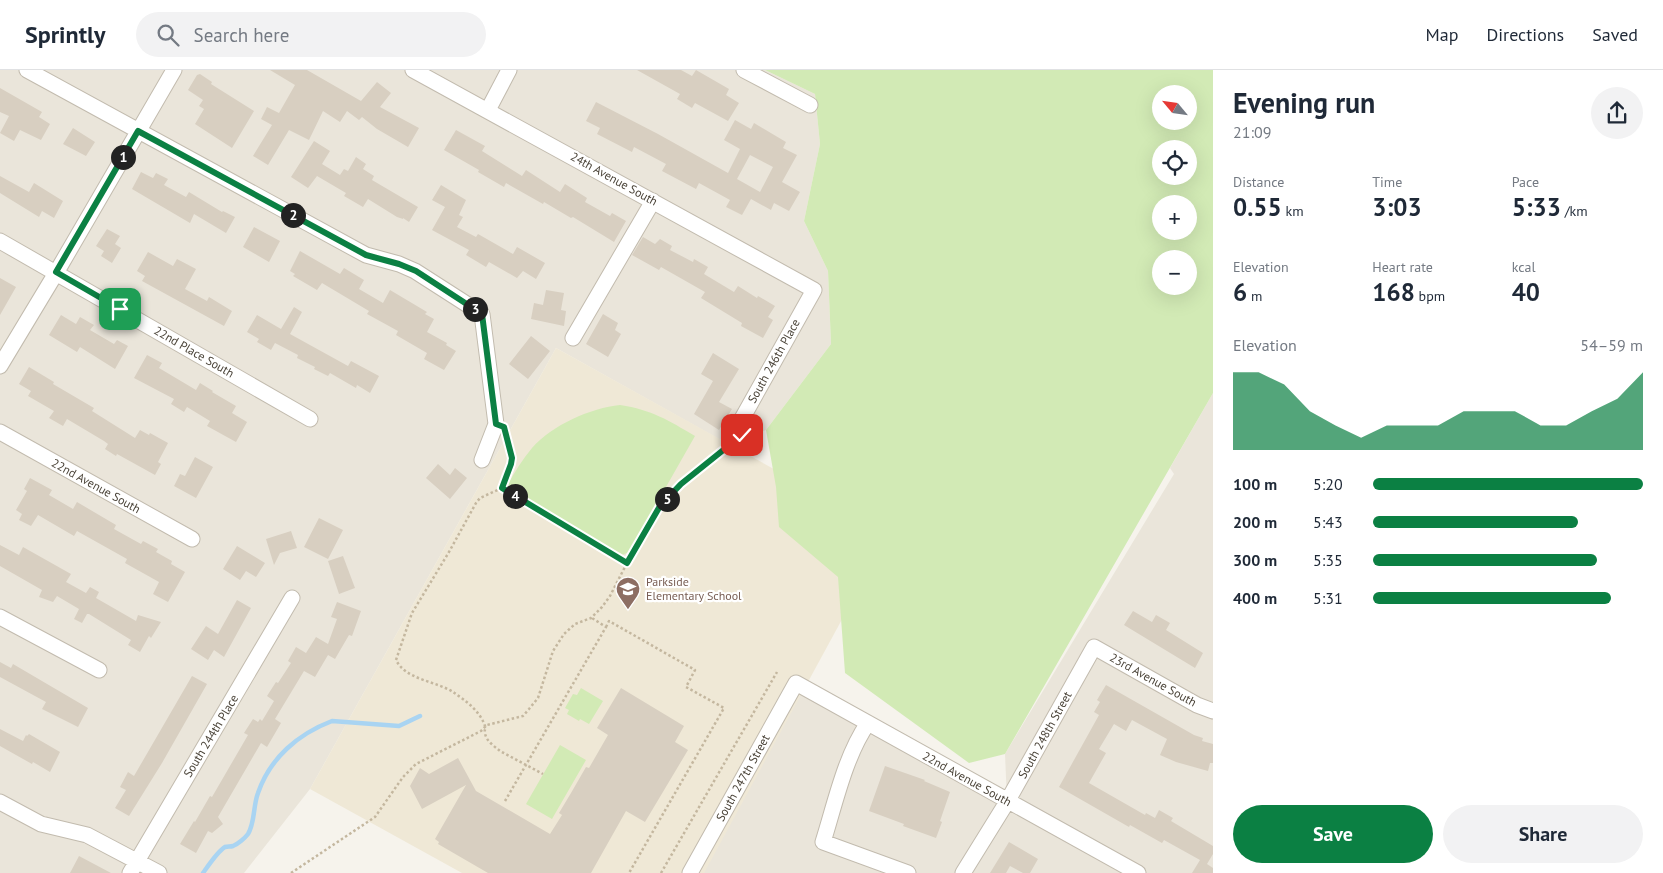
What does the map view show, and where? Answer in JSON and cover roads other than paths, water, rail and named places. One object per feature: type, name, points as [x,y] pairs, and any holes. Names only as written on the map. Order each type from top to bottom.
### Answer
[{"type":"street","points":[[27,70],[366,255],[416,271],[482,314],[496,424],[482,460]]},
{"type":"street","points":[[0,366],[174,70]]},
{"type":"street","name":"24th Avenue South","points":[[413,70],[814,290]]},
{"type":"street","points":[[488,110],[509,70]]},
{"type":"street","points":[[744,70],[810,105]]},
{"type":"street","points":[[573,338],[653,201]]},
{"type":"street","name":"22nd Place South","points":[[0,241],[310,418]]},
{"type":"street","name":"South 246th Place","points":[[732,439],[814,290]]},
{"type":"street","name":"22nd Avenue South","points":[[0,432],[192,539]]},
{"type":"street","name":"South 244th Place","points":[[134,867],[292,598]]},
{"type":"street","points":[[0,617],[99,670]]},
{"type":"street","name":"23rd Avenue South","points":[[1094,647],[1198,705],[1213,711]]},
{"type":"street","name":"South 248th Street","points":[[963,873],[1008,802],[1094,647]]},
{"type":"street","name":"22nd Avenue South","points":[[796,683],[1138,873]]},
{"type":"street","name":"South 247th Street","points":[[690,873],[796,683]]},
{"type":"street","points":[[868,723],[860,735],[843,777],[823,842],[908,873]]},
{"type":"street","points":[[0,802],[41,824],[87,835],[134,867],[159,873]]},
{"type":"waterway","points":[[203,873],[222,849],[235,845],[248,834],[252,825],[256,798],[263,780],[278,758],[297,740],[332,721],[399,726],[420,716]]},
{"type":"place","name":"Parkside Elementary School","points":[[628,610]]}]
